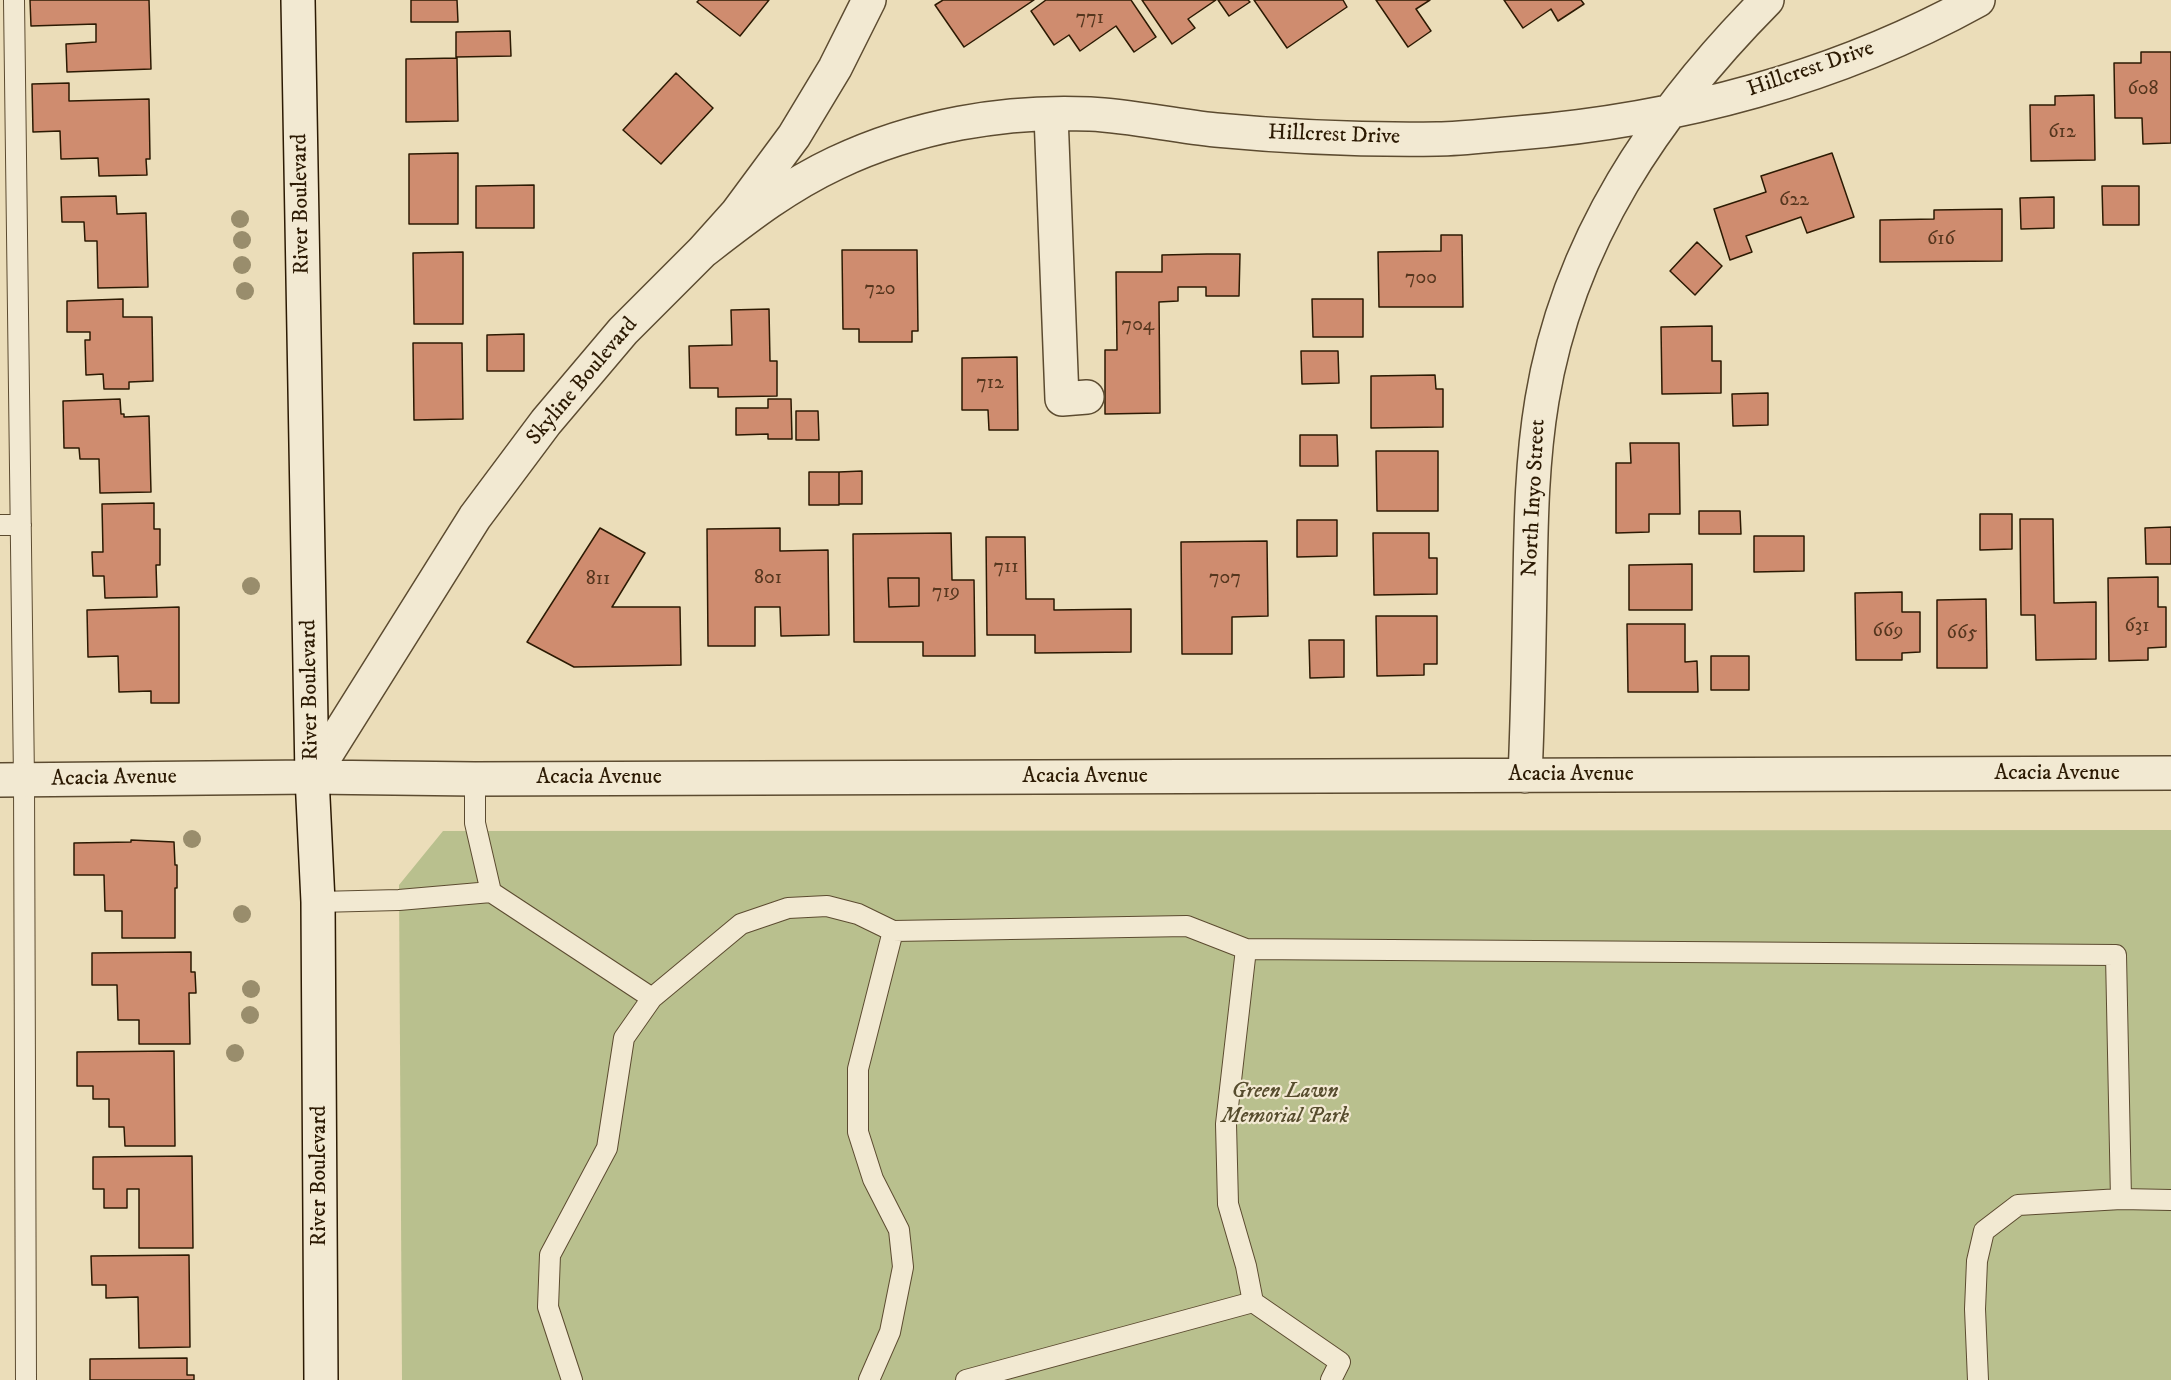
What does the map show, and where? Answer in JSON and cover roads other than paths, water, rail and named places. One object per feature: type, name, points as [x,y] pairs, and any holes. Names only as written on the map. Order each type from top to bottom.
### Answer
[{"type":"street","name":"River Boulevard","points":[[298,0],[312,777],[318,902],[321,1380]]},
{"type":"street","name":"Skyline Boulevard","points":[[312,777],[475,517],[546,422],[623,331],[702,252],[737,213],[794,136],[835,68],[870,0]]},
{"type":"street","name":"North Inyo Street","points":[[1525,776],[1532,480],[1542,399],[1561,320],[1586,254],[1622,180],[1668,112],[1729,39],[1767,0]]},
{"type":"street","name":"Hillcrest Drive","points":[[702,252],[779,194],[836,163],[878,146],[952,124],[1025,115],[1091,114],[1215,130],[1316,138],[1442,139],[1567,129],[1668,112],[1766,88],[1858,56],[1947,17],[1978,0]]},
{"type":"street","points":[[1051,115],[1062,399],[1087,397]]},
{"type":"street","name":"Acacia Avenue","points":[[12,780],[312,777],[475,779],[2171,773]]},
{"type":"lane","points":[[14,0],[7,24],[21,525],[12,780],[26,1380]]},
{"type":"lane","points":[[0,525],[21,525]]},
{"type":"lane","points":[[475,779],[475,823],[491,892]]},
{"type":"lane","points":[[318,902],[399,900],[491,892],[652,998]]},
{"type":"lane","points":[[572,1380],[548,1307],[550,1255],[607,1148],[624,1038],[652,998],[741,924],[788,908],[827,906],[858,914],[893,931],[1187,926],[1246,949],[2116,956],[2121,1199]]},
{"type":"lane","points":[[869,1380],[890,1332],[903,1267],[898,1230],[873,1179],[858,1132],[858,1069],[893,931]]},
{"type":"lane","points":[[1246,949],[1226,1124],[1228,1204],[1246,1266],[1253,1302],[1340,1362],[1331,1380]]},
{"type":"lane","points":[[1978,1380],[1975,1309],[1977,1262],[1984,1231],[2018,1205],[2121,1199],[2171,1200]]},
{"type":"lane","points":[[966,1380],[1253,1302]]},
{"type":"park label","name":"Green Lawn Memorial Park","points":[[1285,1104]]}]
